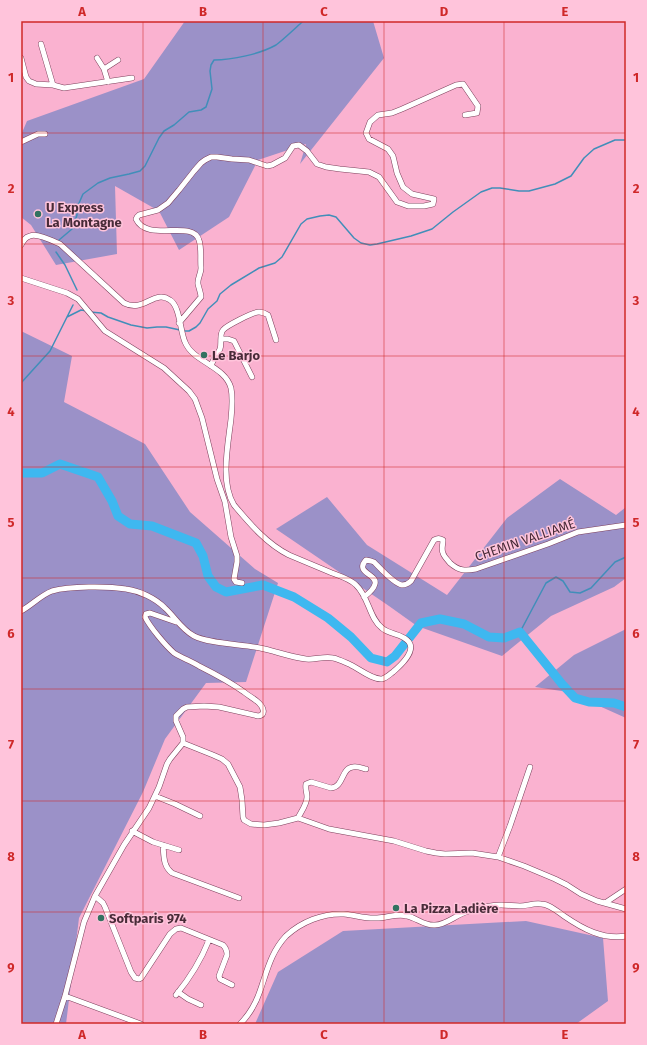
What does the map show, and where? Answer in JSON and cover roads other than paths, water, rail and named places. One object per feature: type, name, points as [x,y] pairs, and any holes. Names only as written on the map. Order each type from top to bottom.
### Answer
[{"type":"street","points":[[41,44],[53,85]]},
{"type":"street","points":[[21,58],[26,77],[29,81],[36,84],[53,85],[64,88],[132,78]]},
{"type":"street","points":[[97,58],[104,69],[108,82]]},
{"type":"street","points":[[104,69],[118,60]]},
{"type":"street","points":[[179,323],[201,297],[198,284],[201,272],[199,241],[195,234],[191,232],[176,230],[164,232],[150,230],[142,226],[136,221],[136,219],[139,215],[158,210],[168,203],[201,163],[211,157],[217,157],[249,160],[268,166],[285,158],[293,146],[299,145],[307,151],[317,164],[326,167],[369,172],[379,177],[397,202],[408,206],[424,206],[434,204],[434,199],[412,194],[403,187],[393,156],[388,149],[369,139],[366,133],[370,122],[378,115],[392,113],[456,85],[463,84],[478,106],[477,113],[465,115]]},
{"type":"street","points":[[21,142],[38,134],[45,134]]},
{"type":"street","points":[[21,245],[28,236],[32,235],[60,244],[124,303],[138,306],[158,297],[162,297],[170,300],[174,304],[177,310],[184,342],[189,349],[221,373],[229,383],[231,390],[231,414],[226,472],[228,490],[234,505],[271,544],[287,554],[356,585],[361,591],[377,622],[383,629],[403,637],[409,642],[411,647],[410,653],[402,664],[387,677],[380,679],[333,658],[306,659],[259,648],[194,636],[177,622],[165,607],[157,601],[146,595],[127,589],[89,587],[52,591],[42,596],[21,611]]},
{"type":"street","points":[[21,278],[67,293],[78,299],[105,331],[164,368],[189,391],[195,399],[217,479],[225,502],[231,537],[237,556],[234,579],[236,582],[242,583]]},
{"type":"street","points":[[211,366],[220,349],[222,330],[230,324],[258,312],[268,315],[276,340]]},
{"type":"street","points":[[221,339],[228,338],[234,341],[252,378]]},
{"type":"street","points":[[217,479],[222,480],[226,472]]},
{"type":"street","points":[[217,479],[228,490]]},
{"type":"street","name":"CHEMIN VALLIAMÉ","points":[[364,597],[376,583],[374,579],[364,571],[363,566],[366,560],[371,560],[374,562],[400,584],[408,584],[415,575],[434,540],[437,538],[442,540],[442,551],[444,556],[455,568],[467,571],[529,551],[578,532],[626,524]]},
{"type":"street","points":[[56,1024],[65,996],[84,922],[94,896],[132,831],[149,808],[167,764],[183,743],[183,737],[176,721],[176,716],[183,709],[188,707],[219,707],[258,716],[261,716],[264,712],[262,706],[257,701],[219,675],[173,652],[163,642],[145,617],[146,614],[150,613],[177,622]]},
{"type":"street","points":[[183,743],[222,759],[228,764],[240,787],[244,820],[256,825],[264,826],[298,818],[329,829],[394,841],[436,853],[472,853],[498,857],[555,879],[581,894],[597,901],[626,909]]},
{"type":"street","points":[[298,818],[307,799],[305,785],[307,783],[311,782],[334,788],[338,785],[349,768],[353,766],[366,768]]},
{"type":"street","points":[[498,857],[530,767]]},
{"type":"street","points":[[155,796],[200,816]]},
{"type":"street","points":[[132,831],[163,845],[179,850]]},
{"type":"street","points":[[163,845],[165,864],[167,869],[172,874],[240,898]]},
{"type":"street","points":[[605,903],[626,889]]},
{"type":"street","points":[[94,896],[105,907],[131,972],[135,978],[141,978],[170,934],[176,929],[181,928],[225,947],[227,955],[219,976],[220,979],[232,985]]},
{"type":"street","points":[[240,1024],[248,1016],[260,992],[276,948],[298,927],[311,919],[343,914],[364,918],[402,915],[412,917],[423,923],[436,925],[476,908],[502,905],[521,906],[534,903],[551,907],[577,925],[594,933],[608,937],[626,936]]},
{"type":"street","points":[[201,1005],[177,994],[199,962],[209,940]]},
{"type":"street","points":[[65,996],[141,1024]]},
{"type":"waterway","points":[[59,240],[72,229],[77,215],[76,210],[83,194],[98,183],[110,178],[140,171],[145,166],[164,131],[174,125],[189,112],[201,110],[206,107],[212,89],[210,71],[214,60],[246,56],[276,45],[303,21]]},
{"type":"waterway","points":[[183,331],[189,331],[196,327],[208,309],[217,301],[220,294],[231,285],[259,268],[275,263],[282,257],[301,224],[307,219],[329,215],[336,217],[354,238],[361,243],[370,245],[411,236],[432,229],[481,192],[492,188],[529,191],[555,184],[571,176],[584,158],[594,149],[615,140],[626,140]]},
{"type":"waterway","points":[[56,252],[65,265],[77,290]]},
{"type":"waterway","points":[[21,383],[50,351],[73,305]]},
{"type":"waterway","points":[[67,317],[81,310],[87,311]]},
{"type":"waterway","points":[[90,312],[101,313],[131,325],[147,328],[166,327],[180,330]]},
{"type":"waterway","points":[[21,473],[42,473],[60,464],[98,477],[112,501],[118,516],[130,524],[152,526],[196,543],[203,556],[208,576],[216,587],[226,592],[263,585],[294,597],[328,618],[351,637],[371,658],[387,662],[395,656],[421,623],[440,619],[464,624],[489,637],[504,638],[520,632],[575,698],[589,702],[614,703],[626,707]]},
{"type":"waterway","points":[[520,632],[546,583],[556,577],[563,581],[570,592],[580,593],[591,588],[615,562],[626,557]]},
{"type":"place","name":"U Express La Montagne","points":[[38,214]]},
{"type":"place","name":"Le Barjo","points":[[204,355]]},
{"type":"place","name":"La Pizza Ladière","points":[[396,908]]},
{"type":"place","name":"Softparis 974","points":[[101,918]]}]
